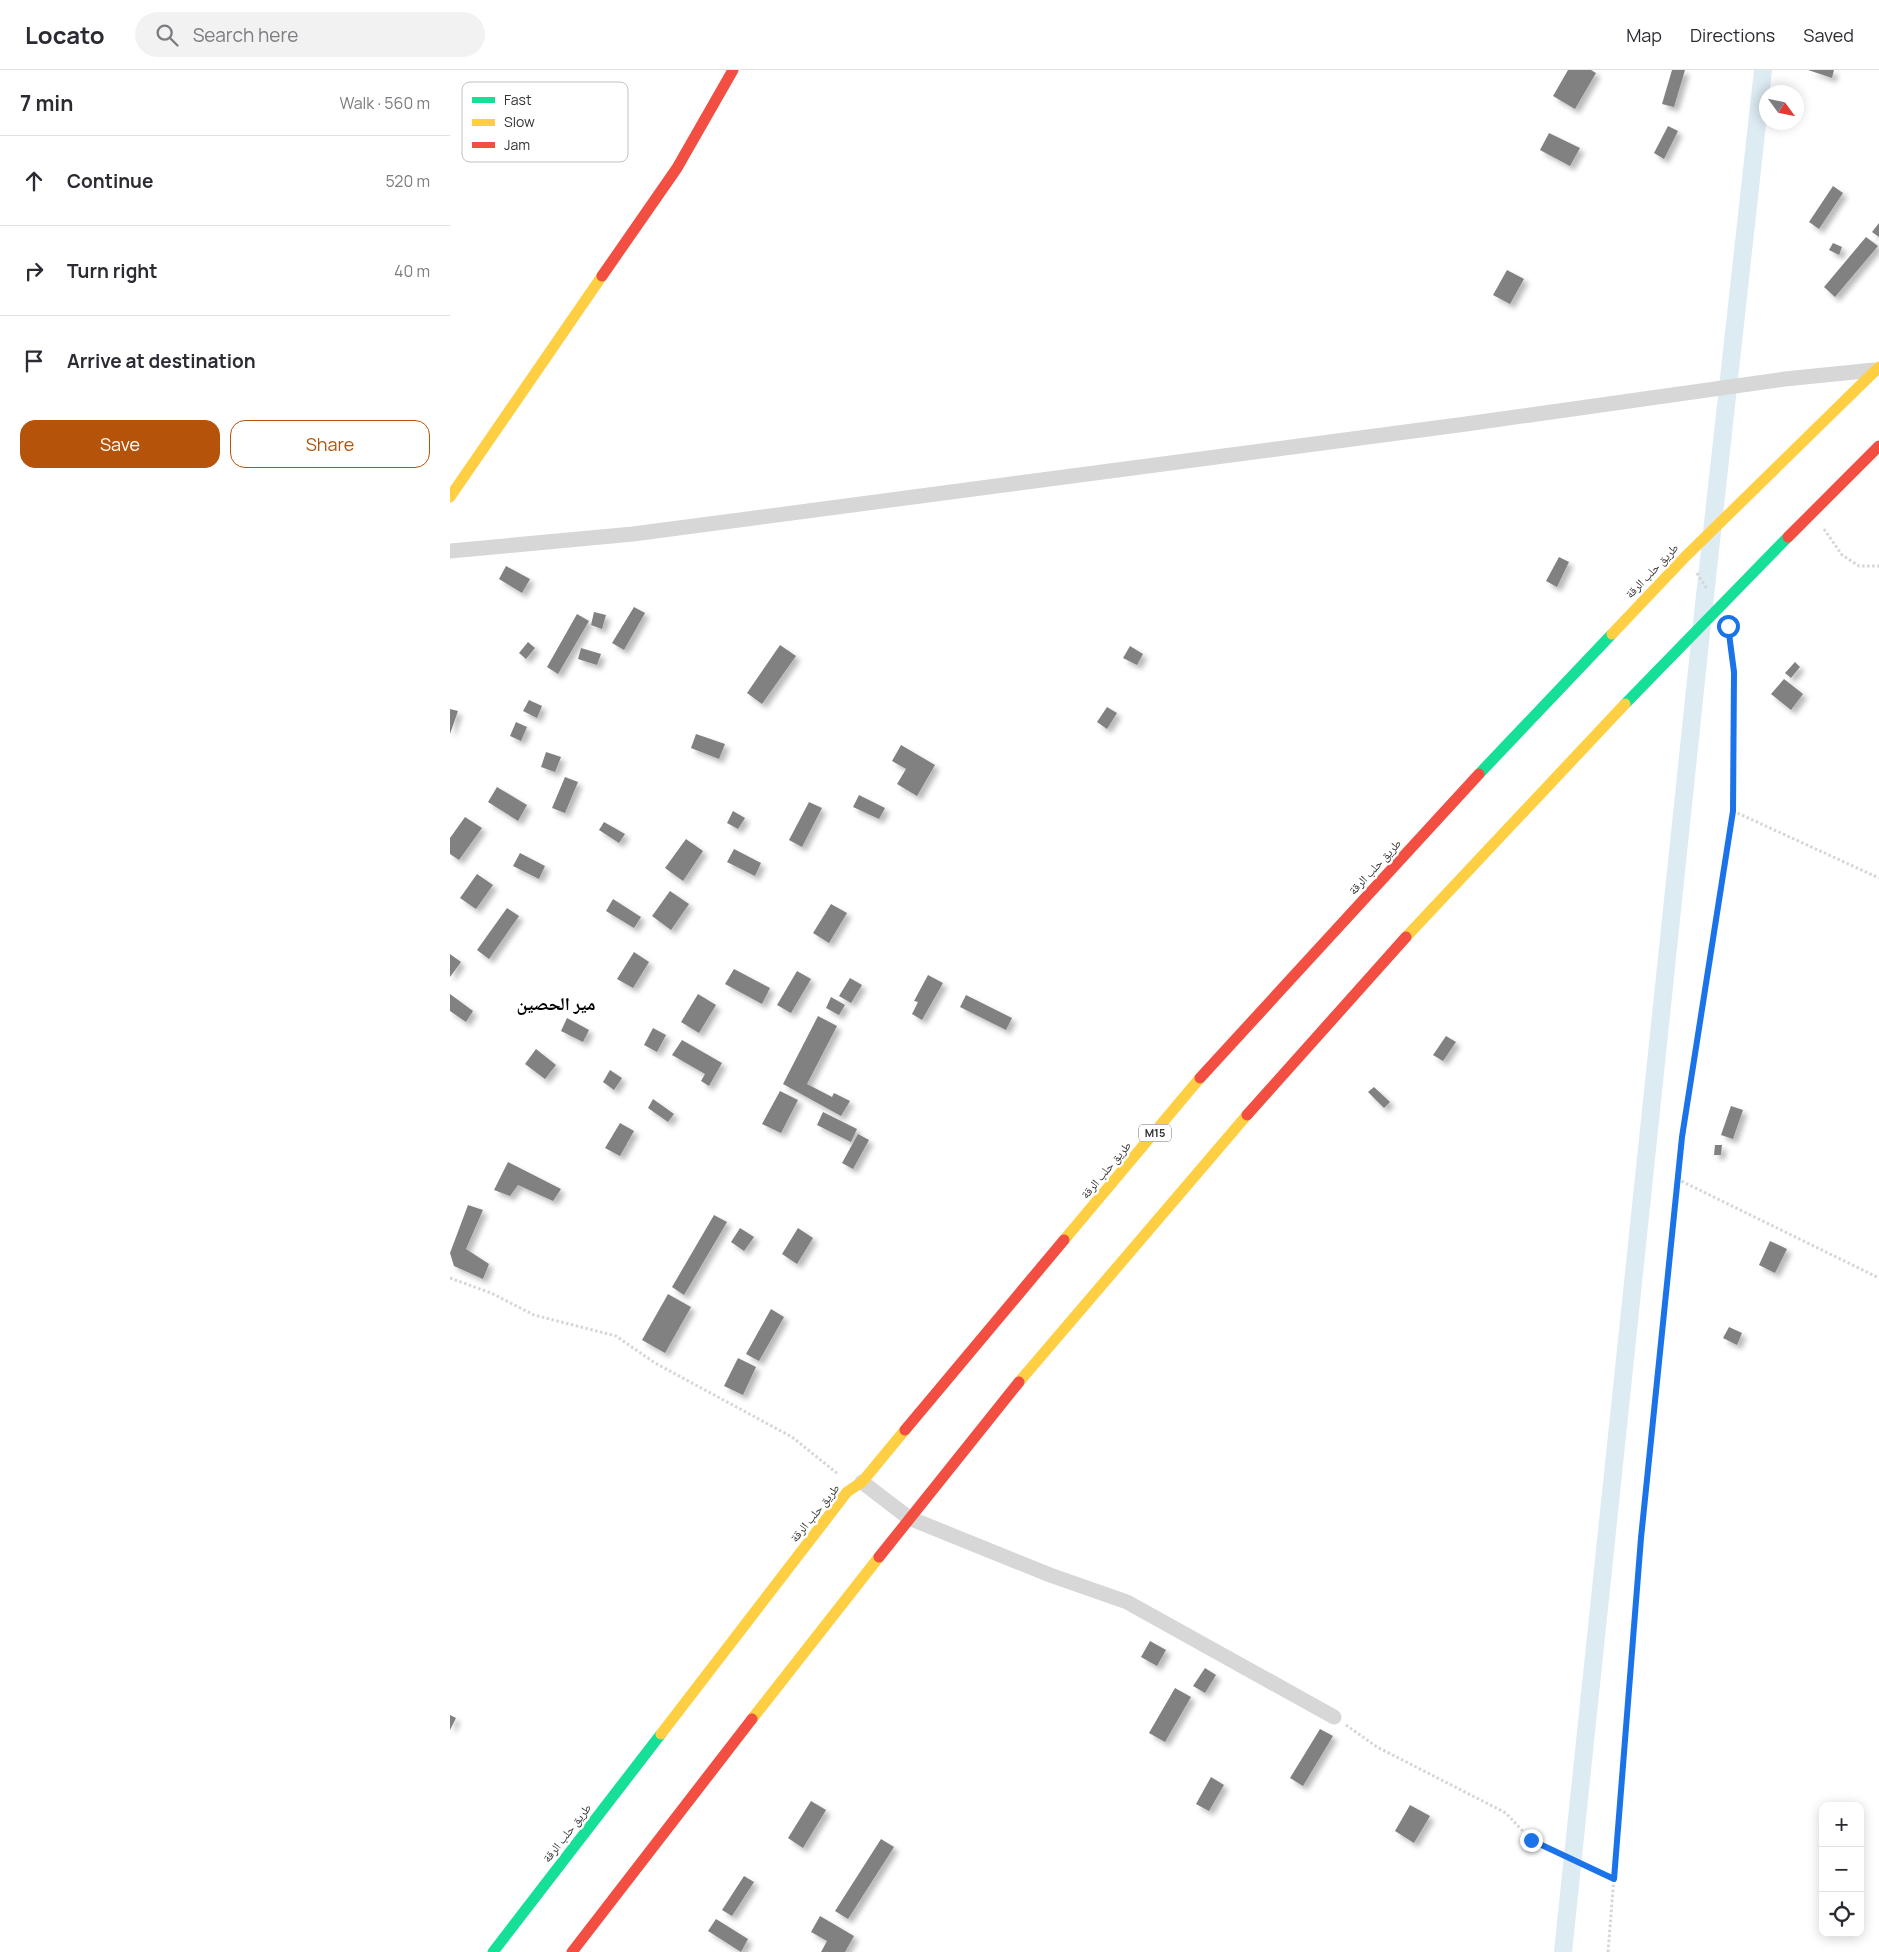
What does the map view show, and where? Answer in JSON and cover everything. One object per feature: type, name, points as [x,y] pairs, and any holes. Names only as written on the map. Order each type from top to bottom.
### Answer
[{"type":"main road","points":[[452,492],[677,168],[733,70]]},
{"type":"main road","name":"طريق حلب الرقة","points":[[494,1952],[841,1500],[858,1484],[1207,1070],[1521,728],[1686,556],[1878,368]]},
{"type":"main road","points":[[572,1952],[909,1518],[1157,1217],[1366,981],[1718,607],[1879,446]]},
{"type":"street","points":[[450,551],[633,534],[1878,368]]},
{"type":"street","points":[[858,1484],[909,1518],[1050,1575],[1127,1602],[1334,1717]]},
{"type":"path","points":[[1814,510],[1826,534],[1842,555],[1859,566],[1879,566]]},
{"type":"path","points":[[1608,1952],[1641,1538],[1677,1178],[1733,811],[1734,672],[1728,626],[1686,556]]},
{"type":"path","points":[[1733,811],[1879,878]]},
{"type":"path","points":[[1677,1178],[1879,1278]]},
{"type":"path","points":[[450,1278],[491,1293],[534,1315],[616,1336],[656,1363],[736,1409],[792,1437],[858,1484]]},
{"type":"path","points":[[1334,1717],[1377,1747],[1506,1813],[1531,1840],[1614,1879]]},
{"type":"building","points":[[1568,70],[1591,70],[1596,73],[1575,109],[1553,96]]},
{"type":"building","points":[[1672,70],[1685,70],[1674,107],[1662,104]]},
{"type":"building","points":[[1808,70],[1834,70],[1832,78]]},
{"type":"building","points":[[1668,126],[1678,131],[1664,159],[1654,153]]},
{"type":"building","points":[[1549,133],[1580,148],[1570,166],[1540,150]]},
{"type":"building","points":[[1833,186],[1843,193],[1819,229],[1809,222]]},
{"type":"building","points":[[1879,223],[1879,237],[1872,232]]},
{"type":"building","points":[[1866,237],[1878,246],[1835,297],[1824,287]]},
{"type":"building","points":[[1833,243],[1842,247],[1839,255],[1829,250]]},
{"type":"building","points":[[1507,270],[1524,279],[1510,304],[1493,295]]},
{"type":"building","points":[[1559,557],[1569,562],[1557,587],[1546,581]]},
{"type":"building","points":[[506,566],[530,579],[522,593],[499,579]]},
{"type":"building","points":[[634,607],[645,613],[624,650],[612,643]]},
{"type":"building","points":[[594,612],[606,615],[602,629],[591,625]]},
{"type":"building","points":[[577,614],[589,621],[558,674],[547,667]]},
{"type":"building","points":[[528,642],[535,648],[526,659],[519,653]]},
{"type":"building","points":[[780,645],[796,656],[762,704],[747,693]]},
{"type":"building","points":[[1130,646],[1143,654],[1137,665],[1123,658]]},
{"type":"building","points":[[581,648],[601,654],[597,665],[578,659]]},
{"type":"building","points":[[1795,662],[1800,667],[1791,678],[1785,673]]},
{"type":"building","points":[[1784,679],[1803,694],[1791,710],[1771,694]]},
{"type":"building","points":[[529,700],[542,706],[537,718],[523,711]]},
{"type":"building","points":[[1107,707],[1117,713],[1107,729],[1097,722]]},
{"type":"building","points":[[450,709],[458,711],[450,734]]},
{"type":"building","points":[[516,722],[527,727],[521,741],[510,736]]},
{"type":"building","points":[[696,734],[725,744],[719,759],[691,748]]},
{"type":"building","points":[[901,745],[935,765],[917,796],[897,784],[906,769],[892,761]]},
{"type":"building","points":[[546,752],[561,757],[555,772],[541,767]]},
{"type":"building","points":[[565,777],[578,782],[565,813],[552,808]]},
{"type":"building","points":[[497,787],[527,805],[518,821],[488,802]]},
{"type":"building","points":[[859,795],[885,808],[879,819],[853,807]]},
{"type":"building","points":[[809,802],[822,808],[802,847],[789,840]]},
{"type":"building","points":[[733,811],[745,818],[738,829],[727,823]]},
{"type":"building","points":[[465,817],[482,828],[459,860],[450,854],[450,838]]},
{"type":"building","points":[[604,822],[625,834],[619,843],[599,830]]},
{"type":"building","points":[[686,839],[703,851],[683,881],[665,868]]},
{"type":"building","points":[[734,849],[761,863],[755,876],[727,862]]},
{"type":"building","points":[[520,853],[545,866],[539,879],[513,866]]},
{"type":"building","points":[[477,874],[493,885],[476,909],[460,898]]},
{"type":"building","points":[[670,891],[689,904],[671,930],[652,916]]},
{"type":"building","points":[[613,899],[641,917],[634,928],[606,911]]},
{"type":"building","points":[[831,904],[847,913],[829,943],[813,933]]},
{"type":"building","points":[[507,908],[519,916],[489,959],[477,950]]},
{"type":"building","points":[[634,952],[649,962],[633,988],[617,979]]},
{"type":"building","points":[[450,954],[461,962],[450,977]]},
{"type":"building","points":[[734,969],[770,988],[762,1004],[725,984]]},
{"type":"building","points":[[797,971],[811,979],[791,1013],[777,1005]]},
{"type":"building","points":[[928,975],[943,983],[922,1020],[912,1014],[918,1002],[914,1001]]},
{"type":"building","points":[[850,978],[862,985],[851,1003],[839,996]]},
{"type":"building","points":[[450,994],[473,1011],[466,1022],[450,1011]]},
{"type":"building","points":[[698,994],[716,1005],[699,1033],[681,1022]]},
{"type":"building","points":[[966,995],[1012,1018],[1006,1030],[960,1007]]},
{"type":"building","points":[[831,997],[845,1005],[839,1015],[826,1008]]},
{"type":"building","points":[[818,1016],[837,1026],[807,1084],[832,1097],[834,1093],[850,1101],[841,1116],[783,1084]]},
{"type":"building","points":[[567,1018],[589,1030],[583,1042],[561,1031]]},
{"type":"building","points":[[653,1028],[666,1035],[657,1052],[644,1045]]},
{"type":"building","points":[[1446,1036],[1456,1042],[1443,1061],[1433,1055]]},
{"type":"building","points":[[682,1040],[722,1063],[709,1086],[701,1081],[705,1074],[672,1055]]},
{"type":"building","points":[[536,1049],[556,1065],[545,1079],[525,1064]]},
{"type":"building","points":[[610,1070],[622,1078],[614,1090],[603,1082]]},
{"type":"building","points":[[1374,1087],[1390,1102],[1384,1108],[1368,1092]]},
{"type":"building","points":[[780,1091],[798,1100],[781,1133],[762,1124]]},
{"type":"building","points":[[653,1099],[674,1114],[668,1122],[648,1108]]},
{"type":"building","points":[[1731,1106],[1743,1110],[1733,1139],[1721,1135]]},
{"type":"building","points":[[823,1112],[857,1129],[851,1142],[817,1125]]},
{"type":"building","points":[[620,1123],[634,1131],[620,1156],[605,1148]]},
{"type":"building","points":[[858,1134],[869,1140],[853,1169],[842,1163]]},
{"type":"building","points":[[1715,1145],[1722,1145],[1721,1155],[1714,1155]]},
{"type":"building","points":[[508,1162],[561,1189],[553,1201],[518,1185],[510,1196],[494,1190]]},
{"type":"building","points":[[468,1205],[483,1210],[466,1249],[489,1264],[483,1279],[454,1266],[450,1253]]},
{"type":"building","points":[[714,1215],[727,1222],[684,1295],[672,1287]]},
{"type":"building","points":[[740,1228],[754,1237],[744,1251],[731,1242]]},
{"type":"building","points":[[798,1228],[813,1238],[797,1264],[782,1254]]},
{"type":"building","points":[[1770,1241],[1787,1249],[1775,1273],[1759,1265]]},
{"type":"building","points":[[668,1294],[691,1307],[665,1353],[642,1340]]},
{"type":"building","points":[[771,1309],[784,1317],[759,1361],[746,1354]]},
{"type":"building","points":[[1729,1327],[1742,1333],[1737,1345],[1723,1338]]},
{"type":"building","points":[[738,1358],[756,1367],[743,1395],[724,1386]]},
{"type":"building","points":[[1150,1641],[1166,1650],[1157,1666],[1141,1657]]},
{"type":"building","points":[[1205,1668],[1216,1675],[1205,1693],[1193,1686]]},
{"type":"building","points":[[1175,1688],[1191,1697],[1165,1742],[1149,1733]]},
{"type":"building","points":[[450,1715],[456,1718],[450,1730]]},
{"type":"building","points":[[1320,1729],[1333,1736],[1303,1786],[1290,1778]]},
{"type":"building","points":[[1211,1777],[1224,1785],[1209,1811],[1196,1804]]},
{"type":"building","points":[[811,1801],[826,1810],[803,1848],[788,1838]]},
{"type":"building","points":[[1410,1805],[1430,1816],[1414,1843],[1395,1831]]},
{"type":"building","points":[[881,1839],[894,1847],[848,1919],[835,1911]]},
{"type":"building","points":[[744,1876],[754,1882],[732,1916],[722,1910]]},
{"type":"building","points":[[820,1916],[854,1936],[845,1952],[821,1952],[827,1941],[811,1932]]},
{"type":"building","points":[[716,1919],[748,1939],[741,1952],[708,1931]]},
{"type":"waterway","points":[[1563,1952],[1702,623],[1763,70]]},
{"type":"traffic: fast","points":[[1625,704],[1788,537]]},
{"type":"traffic: fast","points":[[1479,774],[1612,634]]},
{"type":"traffic: fast","points":[[493,1952],[661,1734]]},
{"type":"traffic: slow","points":[[450,497],[602,276]]},
{"type":"traffic: slow","points":[[1612,634],[1686,556],[1879,367]]},
{"type":"traffic: slow","points":[[1406,937],[1625,704]]},
{"type":"traffic: slow","points":[[1064,1240],[1200,1078]]},
{"type":"traffic: slow","points":[[1019,1382],[1247,1115]]},
{"type":"traffic: slow","points":[[661,1734],[847,1492],[862,1482],[905,1430]]},
{"type":"traffic: slow","points":[[752,1719],[879,1557]]},
{"type":"traffic: jam","points":[[602,276],[677,168],[733,70]]},
{"type":"traffic: jam","points":[[1788,537],[1879,446]]},
{"type":"traffic: jam","points":[[1200,1078],[1479,774]]},
{"type":"traffic: jam","points":[[1247,1115],[1406,937]]},
{"type":"traffic: jam","points":[[905,1430],[1064,1240]]},
{"type":"traffic: jam","points":[[879,1557],[1019,1382]]},
{"type":"traffic: jam","points":[[572,1952],[752,1719]]},
{"type":"district","name":"مير الحصين","points":[[556,1004]]},
{"type":"route","points":[[1531,1840],[1614,1879],[1641,1538],[1682,1137],[1733,811],[1734,672],[1728,626]]}]
